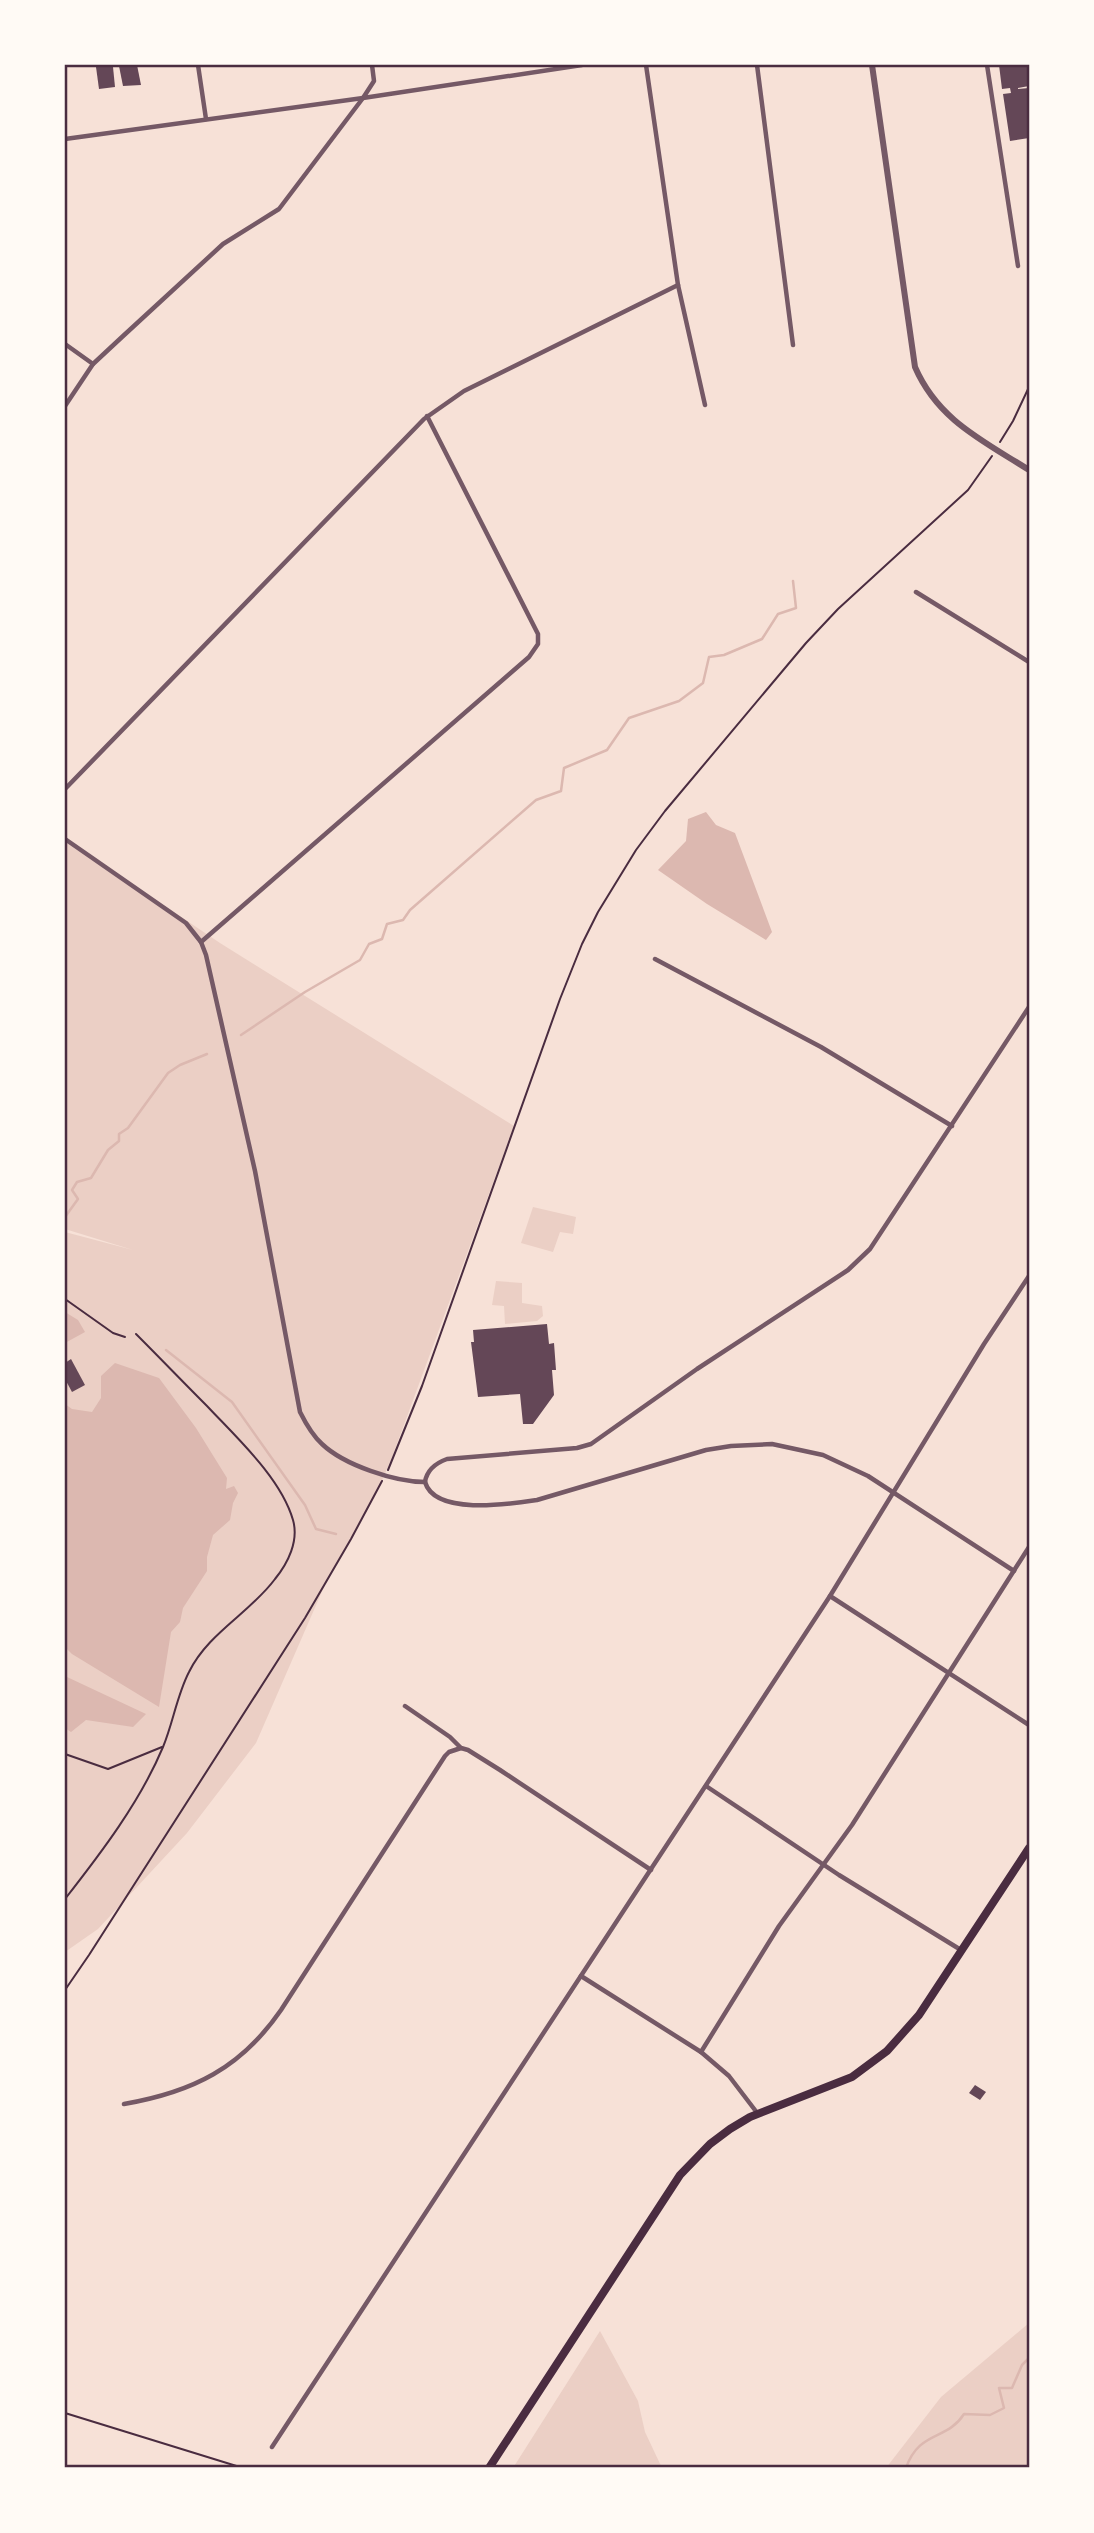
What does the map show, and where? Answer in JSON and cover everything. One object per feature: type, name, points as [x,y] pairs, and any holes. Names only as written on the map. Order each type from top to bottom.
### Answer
[{"type":"main road","points":[[489,2468],[681,2175],[710,2144],[730,2129],[758,2114],[852,2077],[887,2051],[919,2015],[1029,1848]]},
{"type":"street","points":[[198,65],[206,119]]},
{"type":"street","points":[[65,406],[93,364],[223,244],[279,209],[363,99],[374,81],[372,65]]},
{"type":"street","points":[[65,139],[363,99],[582,65]]},
{"type":"street","points":[[646,65],[678,285],[705,405]]},
{"type":"street","points":[[757,65],[793,345]]},
{"type":"street","points":[[872,65],[915,366],[922,383],[939,407],[963,428],[1029,470]]},
{"type":"street","points":[[987,65],[1018,267]]},
{"type":"street","points":[[65,789],[427,416],[464,391],[678,285]]},
{"type":"street","points":[[65,344],[93,364]]},
{"type":"street","points":[[201,942],[529,657],[538,644],[538,634],[427,416]]},
{"type":"street","points":[[916,592],[1029,662]]},
{"type":"street","points":[[65,839],[186,923],[201,942],[206,954],[255,1171],[300,1412],[314,1436],[332,1452],[385,1475],[425,1482]]},
{"type":"street","points":[[655,958],[821,1047],[952,1126]]},
{"type":"street","points":[[425,1482],[430,1469],[447,1459],[577,1448],[602,1438],[697,1369],[859,1261],[870,1249],[1029,1007]]},
{"type":"street","points":[[272,2447],[830,1596],[984,1344],[1029,1276]]},
{"type":"street","points":[[425,1482],[432,1493],[466,1506],[513,1504],[560,1494],[706,1450],[772,1444],[823,1455],[868,1476],[1014,1571]]},
{"type":"street","points":[[701,2052],[779,1926],[852,1825],[950,1675],[1029,1547]]},
{"type":"street","points":[[830,1596],[1029,1726]]},
{"type":"street","points":[[405,1706],[450,1737],[461,1748],[500,1770],[651,1870]]},
{"type":"street","points":[[124,2104],[149,2100],[206,2080],[238,2059],[256,2042],[281,2010],[445,1756],[461,1748]]},
{"type":"street","points":[[706,1786],[823,1865],[962,1950]]},
{"type":"street","points":[[581,1976],[701,2052],[729,2076],[758,2114]]},
{"type":"path","points":[[65,1990],[304,1618],[385,1475],[422,1386],[560,999],[582,944],[612,887],[665,811],[789,662],[838,609],[968,491],[1013,421],[1029,387]]},
{"type":"path","points":[[65,1299],[113,1332],[125,1337]]},
{"type":"path","points":[[65,1899],[133,1804],[163,1747],[188,1672],[202,1650],[276,1578],[295,1542],[294,1522],[286,1503],[267,1474],[245,1446],[136,1334]]},
{"type":"path","points":[[65,1754],[108,1769],[163,1747]]},
{"type":"path","points":[[65,2413],[243,2468]]},
{"type":"shaded area","points":[[706,812],[716,825],[735,833],[772,932],[766,940],[658,870],[686,841],[688,819]]},
{"type":"shaded area","points":[[65,839],[220,943],[514,1126],[391,1460],[374,1498],[327,1580],[256,1743],[187,1833],[98,1929],[65,1952],[65,1232],[133,1250],[65,1229]]},
{"type":"shaded area","points":[[533,1207],[576,1217],[573,1234],[560,1232],[553,1252],[521,1243]]},
{"type":"shaded area","points":[[496,1281],[522,1283],[522,1303],[542,1306],[543,1316],[537,1321],[505,1324],[504,1306],[492,1305]]},
{"type":"shaded area","points":[[65,1312],[78,1320],[85,1332],[65,1343]]},
{"type":"shaded area","points":[[115,1363],[159,1378],[196,1428],[227,1478],[226,1489],[234,1486],[238,1493],[230,1520],[213,1535],[207,1557],[207,1571],[183,1608],[180,1622],[171,1632],[159,1707],[72,1654],[65,1647],[65,1404],[72,1409],[92,1412],[101,1398],[101,1376]]},
{"type":"shaded area","points":[[65,1675],[146,1714],[133,1727],[86,1720],[71,1732],[65,1728]]},
{"type":"shaded area","points":[[1029,2323],[1029,2468],[886,2468],[941,2397]]},
{"type":"shaded area","points":[[600,2331],[638,2401],[645,2432],[662,2468],[513,2468]]},
{"type":"building","points":[[137,65],[141,85],[123,86],[119,66]]},
{"type":"building","points":[[999,65],[1029,65],[1029,86],[1018,89],[1029,88],[1029,138],[1010,141],[1003,94],[1011,93],[1010,88],[1002,89]]},
{"type":"building","points":[[96,67],[113,67],[115,87],[99,89]]},
{"type":"building","points":[[547,1324],[549,1344],[554,1343],[554,1395],[533,1424],[523,1424],[520,1394],[478,1397],[471,1342],[474,1342],[473,1330]]},
{"type":"building","points":[[71,1359],[85,1385],[72,1392],[65,1379],[65,1363]]},
{"type":"building","points":[[975,2085],[986,2092],[980,2100],[969,2093]]},
{"type":"waterway","points":[[241,1035],[305,992],[360,960],[369,944],[382,939],[387,924],[403,920],[410,910],[536,800],[561,791],[564,768],[607,750],[629,718],[679,701],[703,683],[709,657],[724,655],[762,639],[778,614],[796,608],[793,581]]},
{"type":"waterway","points":[[65,1217],[78,1199],[72,1190],[77,1182],[91,1178],[108,1150],[119,1141],[119,1134],[128,1128],[168,1073],[207,1054]]},
{"type":"waterway","points":[[166,1350],[232,1402],[305,1505],[316,1529],[336,1534]]},
{"type":"waterway","points":[[906,2468],[918,2447],[957,2423],[964,2414],[990,2415],[1004,2408],[999,2388],[1012,2388],[1022,2365],[1029,2358]]}]
